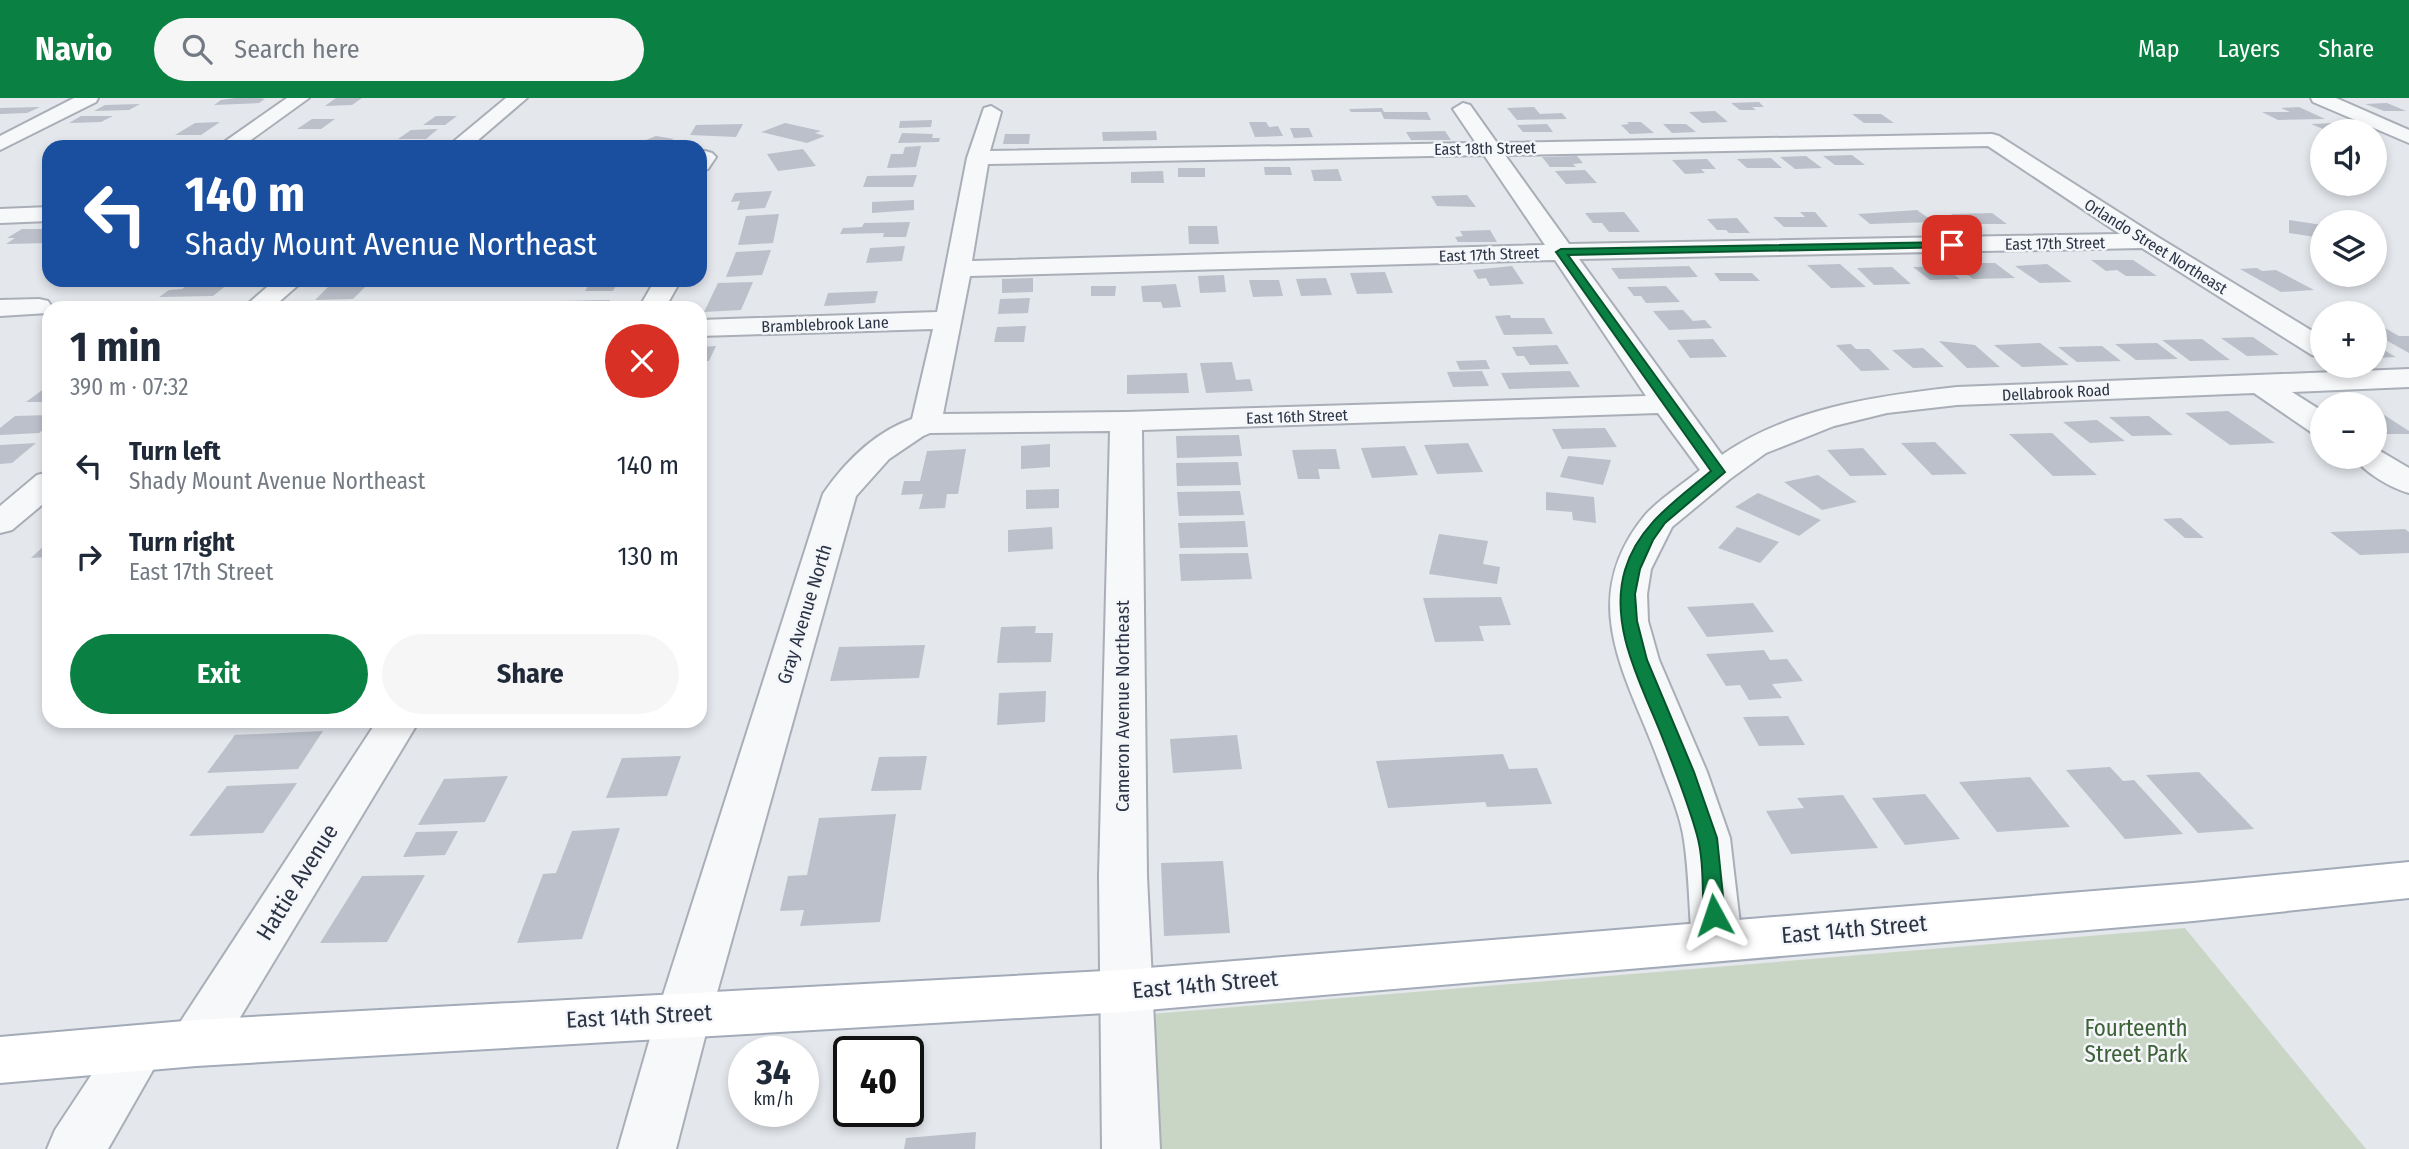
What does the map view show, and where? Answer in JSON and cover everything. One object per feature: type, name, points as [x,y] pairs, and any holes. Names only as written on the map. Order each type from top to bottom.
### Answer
[{"type":"main road","name":"East 14th Street","points":[[0,1060],[196,1043],[1123,991],[2193,902],[2409,880]]},
{"type":"street","points":[[0,144],[89,98]]},
{"type":"street","points":[[237,140],[300,98]]},
{"type":"street","points":[[466,140],[518,98]]},
{"type":"street","points":[[2320,98],[2409,137]]},
{"type":"street","points":[[1463,109],[1667,404],[1718,472]]},
{"type":"street","points":[[926,424],[949,320],[978,158],[991,112]]},
{"type":"street","name":"East 18th Street","points":[[978,158],[1992,140]]},
{"type":"street","name":"Orlando Street Northeast","points":[[1992,140],[2147,241],[2310,342]]},
{"type":"street","points":[[0,216],[42,214]]},
{"type":"street","name":"East 17th Street","points":[[956,269],[1561,252],[2147,241]]},
{"type":"street","points":[[265,301],[282,287]]},
{"type":"street","points":[[0,308],[39,307]]},
{"type":"street","name":"Bramblebrook Lane","points":[[707,328],[949,320]]},
{"type":"street","name":"Dellabrook Road","points":[[2387,376],[2409,378]]},
{"type":"street","name":"Dellabrook Road","points":[[1717,940],[1707,838],[1685,772],[1639,660],[1629,621],[1628,594],[1633,569],[1646,540],[1660,520],[1718,472],[1755,446],[1824,419],[1888,404],[1957,396],[2259,383],[2310,378]]},
{"type":"street","points":[[2259,383],[2310,417]]},
{"type":"street","name":"East 16th Street","points":[[926,424],[1126,421],[1667,404]]},
{"type":"street","name":"Cameron Avenue Northeast","points":[[1126,421],[1121,764],[1123,991],[1131,1149]]},
{"type":"street","name":"Gray Avenue North","points":[[647,1149],[684,1014],[840,494],[876,452],[911,428],[926,424]]},
{"type":"street","points":[[2387,468],[2409,482]]},
{"type":"street","points":[[0,523],[42,488]]},
{"type":"street","name":"Hattie Avenue","points":[[196,1043],[394,728]]},
{"type":"street","points":[[76,1149],[138,1049]]},
{"type":"green space","name":"Fourteenth Street Park","points":[[2185,928],[2366,1149],[1158,1149],[1151,1014]]},
{"type":"building","points":[[336,98],[362,98],[352,105],[325,106]]},
{"type":"building","points":[[265,99],[259,103],[214,105],[221,100]]},
{"type":"building","points":[[1759,102],[1764,107],[1752,107],[1756,110],[1740,110],[1731,103]]},
{"type":"building","points":[[2387,103],[2406,111],[2384,111],[2365,104]]},
{"type":"building","points":[[140,104],[129,110],[94,111],[105,105]]},
{"type":"building","points":[[40,107],[27,113],[0,114],[0,108]]},
{"type":"building","points":[[1534,107],[1540,114],[1562,113],[1567,119],[1517,120],[1507,108]]},
{"type":"building","points":[[2299,107],[2325,119],[2278,120],[2262,112],[2290,112],[2281,108]]},
{"type":"building","points":[[1382,108],[1384,112],[1427,112],[1431,120],[1384,119],[1381,112],[1351,112],[1349,109]]},
{"type":"building","points":[[1715,111],[1728,122],[1702,123],[1689,112]]},
{"type":"building","points":[[1852,114],[1881,114],[1894,123],[1864,123]]},
{"type":"building","points":[[81,116],[113,116],[101,122],[69,123]]},
{"type":"building","points":[[436,116],[457,116],[445,125],[423,125]]},
{"type":"building","points":[[312,119],[335,119],[321,129],[297,129]]},
{"type":"building","points":[[932,120],[931,127],[899,128],[900,121]]},
{"type":"building","points":[[220,122],[201,135],[175,135],[195,123]]},
{"type":"building","points":[[1249,122],[1266,122],[1269,127],[1278,126],[1283,136],[1255,137]]},
{"type":"building","points":[[1627,122],[1641,122],[1654,133],[1630,134],[1621,125],[1629,124]]},
{"type":"building","points":[[785,123],[821,131],[815,133],[825,136],[807,143],[761,132]]},
{"type":"building","points":[[743,124],[736,137],[690,135],[696,125]]},
{"type":"building","points":[[1547,124],[1553,132],[1523,132],[1517,125]]},
{"type":"building","points":[[1663,124],[1686,124],[1696,132],[1672,133]]},
{"type":"building","points":[[1290,128],[1309,128],[1313,137],[1294,138]]},
{"type":"building","points":[[438,129],[426,139],[398,139],[411,130]]},
{"type":"building","points":[[1156,131],[1157,140],[1103,141],[1102,132]]},
{"type":"building","points":[[1445,131],[1451,140],[1411,140],[1406,132]]},
{"type":"building","points":[[902,133],[933,134],[932,138],[940,138],[939,142],[898,143]]},
{"type":"building","points":[[1005,134],[1030,134],[1029,144],[1003,144]]},
{"type":"building","points":[[656,136],[674,139],[672,140],[646,140]]},
{"type":"building","points":[[921,146],[916,167],[887,168],[891,154],[903,154],[905,147]]},
{"type":"building","points":[[803,149],[816,166],[778,171],[767,154]]},
{"type":"building","points":[[1852,155],[1865,165],[1835,165],[1823,156]]},
{"type":"building","points":[[1577,156],[1583,163],[1573,164],[1576,167],[1550,167],[1542,157]]},
{"type":"building","points":[[1806,156],[1822,168],[1795,169],[1780,157]]},
{"type":"building","points":[[1771,158],[1782,168],[1747,168],[1737,159]]},
{"type":"building","points":[[1707,159],[1716,169],[1701,169],[1705,173],[1685,174],[1672,160]]},
{"type":"building","points":[[1264,167],[1290,167],[1292,175],[1265,175]]},
{"type":"building","points":[[1178,168],[1205,168],[1205,177],[1178,177]]},
{"type":"building","points":[[1338,169],[1342,181],[1314,181],[1311,170]]},
{"type":"building","points":[[1585,170],[1597,183],[1566,184],[1555,171]]},
{"type":"building","points":[[1163,171],[1164,183],[1131,183],[1131,172]]},
{"type":"building","points":[[917,175],[913,187],[863,187],[867,176]]},
{"type":"building","points":[[772,191],[765,208],[737,210],[740,201],[731,202],[735,193]]},
{"type":"building","points":[[1467,195],[1476,207],[1437,206],[1431,196]]},
{"type":"building","points":[[914,200],[914,210],[872,213],[872,202]]},
{"type":"building","points":[[1917,210],[1934,222],[1870,224],[1858,214]]},
{"type":"building","points":[[1624,212],[1640,232],[1609,232],[1602,223],[1593,223],[1585,213]]},
{"type":"building","points":[[1800,212],[1815,212],[1828,227],[1784,227],[1773,217],[1805,217]]},
{"type":"building","points":[[1992,213],[2007,224],[1965,224],[1951,214]]},
{"type":"building","points":[[779,214],[773,243],[738,245],[746,216]]},
{"type":"building","points":[[1737,218],[1750,233],[1717,230],[1707,219]]},
{"type":"building","points":[[2289,220],[2310,223],[2310,236],[2289,233]]},
{"type":"building","points":[[910,222],[906,237],[883,237],[884,233],[840,234],[843,228],[862,227],[864,223]]},
{"type":"building","points":[[1188,226],[1217,226],[1219,244],[1189,244]]},
{"type":"building","points":[[22,229],[42,229],[42,243],[6,244],[15,238],[7,238]]},
{"type":"building","points":[[1490,230],[1497,242],[1458,242],[1455,237],[1463,236],[1460,231]]},
{"type":"building","points":[[905,246],[902,261],[866,263],[870,248]]},
{"type":"building","points":[[771,250],[762,275],[726,277],[736,252]]},
{"type":"building","points":[[2091,260],[2133,260],[2157,276],[2126,276],[2117,270],[2106,271]]},
{"type":"building","points":[[1976,263],[1995,263],[2015,278],[1973,279],[1958,267],[1979,266]]},
{"type":"building","points":[[1840,264],[1866,287],[1831,288],[1807,265]]},
{"type":"building","points":[[2047,264],[2072,282],[2040,283],[2015,266]]},
{"type":"building","points":[[1512,266],[1524,284],[1490,286],[1486,278],[1478,279],[1473,270]]},
{"type":"building","points":[[1689,266],[1698,277],[1619,279],[1611,268]]},
{"type":"building","points":[[1943,266],[1960,279],[1930,280],[1913,267]]},
{"type":"building","points":[[1892,267],[1911,284],[1874,285],[1857,268]]},
{"type":"building","points":[[2257,268],[2262,271],[2276,270],[2314,290],[2281,292],[2240,269]]},
{"type":"building","points":[[1385,272],[1393,293],[1357,294],[1350,273]]},
{"type":"building","points":[[1714,273],[1752,273],[1760,281],[1720,281]]},
{"type":"building","points":[[1224,275],[1226,292],[1200,293],[1198,276]]},
{"type":"building","points":[[1033,278],[1033,292],[1002,293],[1002,279]]},
{"type":"building","points":[[1326,278],[1332,295],[1301,296],[1296,279]]},
{"type":"building","points":[[1249,280],[1279,280],[1283,296],[1253,297]]},
{"type":"building","points":[[753,282],[741,310],[707,312],[707,306],[718,283]]},
{"type":"building","points":[[1176,284],[1181,307],[1163,308],[1161,302],[1143,302],[1141,286]]},
{"type":"building","points":[[1091,286],[1116,286],[1115,296],[1091,296]]},
{"type":"building","points":[[1666,286],[1680,302],[1646,303],[1641,296],[1634,296],[1627,287]]},
{"type":"building","points":[[224,287],[213,296],[159,297],[169,290]]},
{"type":"building","points":[[328,287],[365,287],[353,299],[315,300]]},
{"type":"building","points":[[588,287],[615,287],[613,291],[585,291]]},
{"type":"building","points":[[878,291],[875,303],[824,306],[828,293]]},
{"type":"building","points":[[1030,298],[1028,313],[998,314],[1000,299]]},
{"type":"building","points":[[1683,310],[1693,321],[1705,320],[1712,328],[1669,330],[1653,311]]},
{"type":"building","points":[[1510,315],[1511,318],[1544,318],[1553,334],[1504,335],[1495,316]]},
{"type":"building","points":[[1026,326],[1024,342],[994,342],[997,327]]},
{"type":"building","points":[[2387,329],[2399,336],[2409,336],[2409,353],[2387,341]]},
{"type":"building","points":[[2253,337],[2279,355],[2247,356],[2221,338]]},
{"type":"building","points":[[1713,339],[1727,357],[1690,358],[1677,340]]},
{"type":"building","points":[[2202,339],[2230,360],[2190,361],[2162,340]]},
{"type":"building","points":[[1939,341],[1975,345],[2000,367],[1967,368]]},
{"type":"building","points":[[2040,343],[2069,365],[2022,367],[1994,345]]},
{"type":"building","points":[[2157,343],[2178,359],[2136,360],[2115,344]]},
{"type":"building","points":[[1851,344],[1856,349],[1869,349],[1890,370],[1861,371],[1836,345]]},
{"type":"building","points":[[1557,345],[1569,364],[1530,365],[1524,356],[1517,356],[1512,347]]},
{"type":"building","points":[[716,346],[709,361],[707,361],[707,347]]},
{"type":"building","points":[[2102,346],[2121,361],[2077,362],[2058,347]]},
{"type":"building","points":[[1923,348],[1944,367],[1913,368],[1892,350]]},
{"type":"building","points":[[1486,360],[1490,369],[1460,370],[1456,361]]},
{"type":"building","points":[[1232,362],[1236,380],[1250,379],[1253,391],[1206,393],[1200,363]]},
{"type":"building","points":[[1482,371],[1489,386],[1453,387],[1447,372]]},
{"type":"building","points":[[1570,371],[1580,387],[1509,389],[1501,373]]},
{"type":"building","points":[[1187,373],[1189,393],[1127,394],[1127,375]]},
{"type":"building","points":[[42,390],[42,402],[26,402]]},
{"type":"building","points":[[2228,411],[2275,443],[2230,445],[2185,413]]},
{"type":"building","points":[[42,415],[42,431],[0,435],[0,428],[15,416]]},
{"type":"building","points":[[2149,416],[2173,435],[2132,436],[2109,417]]},
{"type":"building","points":[[2387,417],[2409,431],[2409,434],[2387,434]]},
{"type":"building","points":[[2097,420],[2125,441],[2090,443],[2063,422]]},
{"type":"building","points":[[1605,428],[1617,447],[1562,449],[1552,429]]},
{"type":"building","points":[[2052,433],[2097,475],[2053,476],[2009,434]]},
{"type":"building","points":[[1239,435],[1242,456],[1177,458],[1176,436]]},
{"type":"building","points":[[1935,442],[1967,474],[1932,475],[1901,443]]},
{"type":"building","points":[[36,443],[12,463],[0,464],[0,445]]},
{"type":"building","points":[[1468,443],[1483,472],[1437,474],[1424,445]]},
{"type":"building","points":[[1050,444],[1050,467],[1021,469],[1021,446]]},
{"type":"building","points":[[1405,446],[1418,475],[1372,478],[1361,448]]},
{"type":"building","points":[[1863,448],[1887,475],[1850,476],[1827,450]]},
{"type":"building","points":[[966,449],[958,494],[947,494],[945,508],[919,509],[923,494],[901,495],[904,481],[920,481],[927,451]]},
{"type":"building","points":[[1336,449],[1340,469],[1318,469],[1320,479],[1298,479],[1292,450]]},
{"type":"building","points":[[1568,456],[1611,460],[1603,485],[1560,477]]},
{"type":"building","points":[[1238,462],[1241,485],[1177,486],[1176,463]]},
{"type":"building","points":[[1818,475],[1857,502],[1822,510],[1784,482]]},
{"type":"building","points":[[1059,489],[1059,508],[1026,509],[1026,490]]},
{"type":"building","points":[[1240,491],[1244,515],[1179,516],[1177,492]]},
{"type":"building","points":[[1546,492],[1594,497],[1596,523],[1573,520],[1572,512],[1546,510]]},
{"type":"building","points":[[1758,493],[1821,520],[1799,536],[1735,507]]},
{"type":"building","points":[[2181,518],[2204,538],[2185,538],[2163,519]]},
{"type":"building","points":[[1245,521],[1248,547],[1180,548],[1178,523]]},
{"type":"building","points":[[1052,527],[1053,549],[1008,552],[1008,530]]},
{"type":"building","points":[[1737,527],[1779,542],[1760,563],[1718,548]]},
{"type":"building","points":[[2405,529],[2409,532],[2409,553],[2360,555],[2330,532]]},
{"type":"building","points":[[1439,534],[1488,541],[1483,564],[1500,567],[1497,584],[1429,574]]},
{"type":"building","points":[[42,548],[42,557],[31,558]]},
{"type":"building","points":[[1248,553],[1252,579],[1181,581],[1179,554]]},
{"type":"building","points":[[1501,597],[1511,625],[1479,626],[1484,641],[1435,642],[1423,598]]},
{"type":"building","points":[[1753,603],[1774,632],[1707,637],[1687,607]]},
{"type":"building","points":[[1036,626],[1035,633],[1053,633],[1051,662],[997,663],[1001,627]]},
{"type":"building","points":[[925,645],[919,678],[830,681],[839,647]]},
{"type":"building","points":[[1764,650],[1770,660],[1787,659],[1803,681],[1772,684],[1782,698],[1749,700],[1740,685],[1726,686],[1706,654]]},
{"type":"building","points":[[1046,691],[1045,722],[997,725],[999,693]]},
{"type":"building","points":[[1788,716],[1805,745],[1759,746],[1743,717]]},
{"type":"building","points":[[323,731],[298,769],[207,773],[235,735]]},
{"type":"building","points":[[1237,735],[1242,769],[1173,773],[1170,739]]},
{"type":"building","points":[[1503,754],[1509,769],[1537,768],[1552,804],[1487,807],[1485,802],[1388,808],[1376,761]]},
{"type":"building","points":[[681,756],[667,796],[606,798],[622,758]]},
{"type":"building","points":[[927,756],[921,790],[871,791],[879,757]]},
{"type":"building","points":[[2110,767],[2123,781],[2134,780],[2183,834],[2125,839],[2066,770]]},
{"type":"building","points":[[2199,772],[2254,829],[2198,833],[2146,775]]},
{"type":"building","points":[[508,776],[485,822],[418,825],[444,779]]},
{"type":"building","points":[[2030,777],[2070,827],[1997,832],[1959,782]]},
{"type":"building","points":[[297,783],[263,833],[189,836],[227,786]]},
{"type":"building","points":[[1925,794],[1960,839],[1905,845],[1872,798]]},
{"type":"building","points":[[1843,795],[1878,848],[1791,854],[1766,811],[1804,808],[1797,798]]},
{"type":"building","points":[[896,814],[880,922],[800,926],[804,910],[780,911],[788,876],[807,875],[819,818]]},
{"type":"building","points":[[620,828],[582,939],[517,943],[543,874],[556,873],[572,831]]},
{"type":"building","points":[[458,831],[445,855],[403,857],[416,832]]},
{"type":"building","points":[[1223,861],[1230,933],[1164,936],[1161,863]]},
{"type":"building","points":[[425,875],[387,942],[320,943],[362,876]]},
{"type":"building","points":[[976,1132],[975,1149],[904,1149],[906,1138]]},
{"type":"route","points":[[1714,915],[1707,838],[1685,772],[1639,660],[1629,621],[1628,594],[1633,569],[1646,540],[1660,520],[1718,472],[1561,252],[1952,245]]}]
